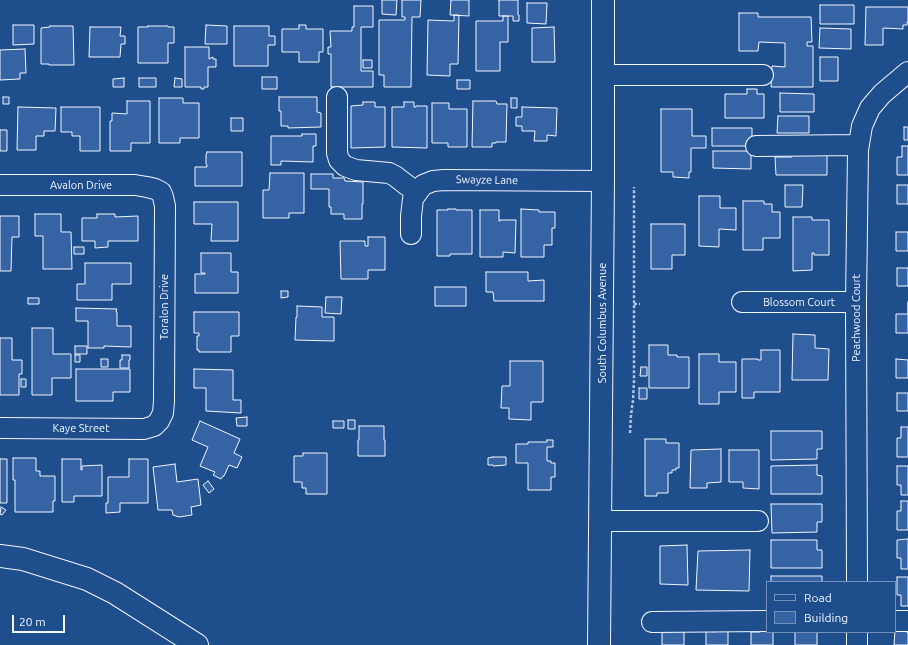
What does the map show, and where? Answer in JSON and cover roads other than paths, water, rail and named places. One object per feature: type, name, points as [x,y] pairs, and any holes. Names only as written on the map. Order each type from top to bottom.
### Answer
[{"type":"main road","name":"South Columbus Avenue","points":[[599,645],[603,0]]},
{"type":"main road","points":[[0,556],[23,560],[87,579],[115,593],[197,645]]},
{"type":"street","name":"Peachwood Court","points":[[857,581],[856,302],[858,150],[862,126],[870,108],[882,94],[908,72]]},
{"type":"street","points":[[603,75],[762,75]]},
{"type":"street","points":[[337,97],[337,152],[339,160],[345,166],[356,170],[389,173],[417,193],[413,199],[412,205],[411,234]]},
{"type":"street","points":[[756,146],[859,145]]},
{"type":"street","name":"Swayze Lane","points":[[417,193],[423,185],[433,181],[444,180],[603,181]]},
{"type":"street","name":"Avalon Drive","points":[[0,185],[135,185],[155,189],[161,192]]},
{"type":"street","name":"Toralon Drive","points":[[159,421],[163,413],[164,401],[165,206],[161,192]]},
{"type":"street","name":"Blossom Court","points":[[742,302],[856,302]]},
{"type":"street","name":"Kaye Street","points":[[0,428],[144,429],[154,426],[159,421]]},
{"type":"street","points":[[600,521],[758,521]]},
{"type":"street","points":[[652,622],[766,621]]},
{"type":"street","points":[[896,621],[908,621]]},
{"type":"street","points":[[857,633],[857,645]]}]
